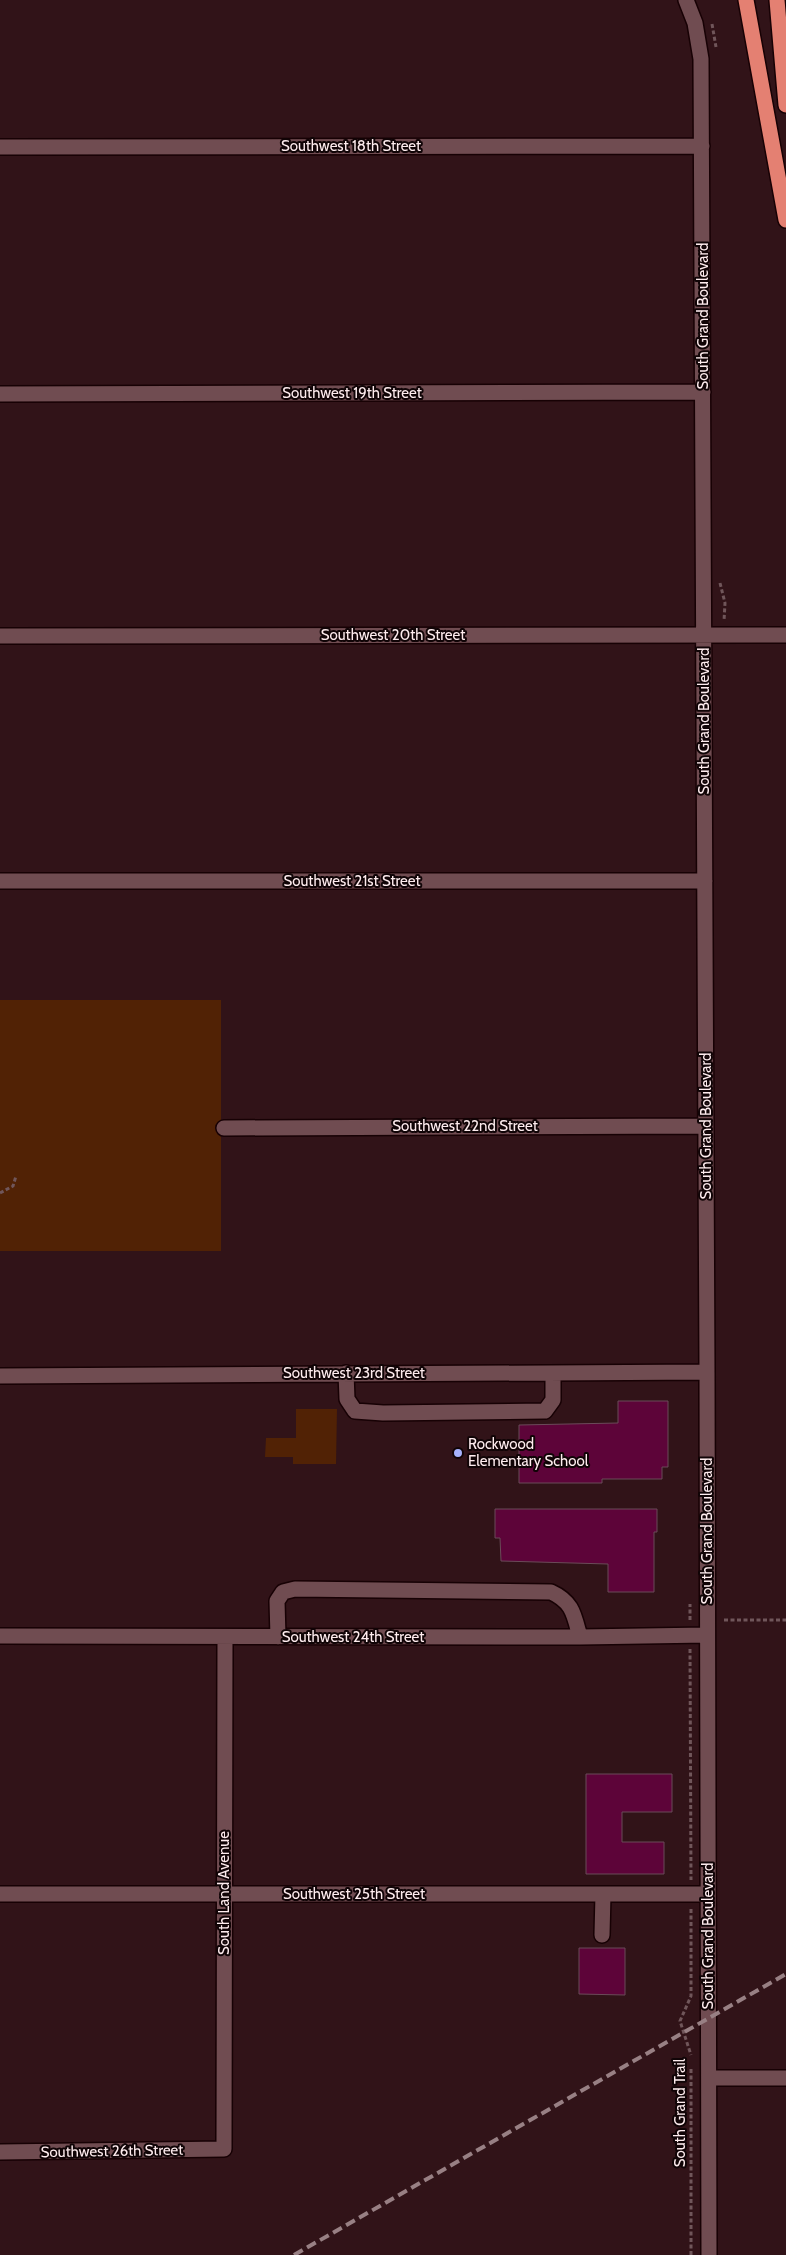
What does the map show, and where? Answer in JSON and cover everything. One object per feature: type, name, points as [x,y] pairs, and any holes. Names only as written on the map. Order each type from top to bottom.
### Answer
[{"type":"highway","points":[[746,0],[786,220]]},
{"type":"highway","points":[[778,0],[786,105]]},
{"type":"street","name":"South Grand Boulevard","points":[[686,0],[696,23],[700,43],[702,146],[709,2255]]},
{"type":"street","name":"Southwest 18th Street","points":[[0,146],[702,146]]},
{"type":"street","name":"Southwest 19th Street","points":[[0,394],[703,392]]},
{"type":"street","name":"Southwest 20th Street","points":[[0,636],[786,635]]},
{"type":"street","name":"Southwest 21st Street","points":[[0,881],[705,881]]},
{"type":"street","name":"Southwest 22nd Street","points":[[224,1128],[706,1126]]},
{"type":"street","name":"Southwest 23rd Street","points":[[0,1376],[707,1372]]},
{"type":"street","points":[[346,1373],[347,1399],[355,1411],[384,1413],[546,1412],[553,1400],[553,1373]]},
{"type":"street","points":[[278,1637],[277,1601],[283,1592],[296,1589],[550,1592],[563,1598],[571,1608],[580,1637]]},
{"type":"street","name":"Southwest 24th Street","points":[[0,1636],[580,1637],[707,1635]]},
{"type":"street","name":"South Land Avenue","points":[[224,2149],[225,1637]]},
{"type":"street","name":"Southwest 25th Street","points":[[0,1894],[708,1894]]},
{"type":"street","points":[[602,1935],[603,1894]]},
{"type":"street","points":[[708,2078],[786,2078]]},
{"type":"street","name":"Southwest 26th Street","points":[[0,2152],[224,2149]]},
{"type":"path","points":[[0,1193],[13,1186],[16,1176]]},
{"type":"path","points":[[690,1615],[691,1602]]},
{"type":"path","points":[[724,1620],[786,1620]]},
{"type":"path","points":[[690,1658],[691,1875]]},
{"type":"path","name":"South Grand Trail","points":[[691,1917],[691,1996],[680,2021],[692,2054],[691,2255]]},
{"type":"shaded area","points":[[0,1000],[221,1000],[221,1251],[0,1251]]},
{"type":"shaded area","points":[[296,1409],[337,1409],[336,1464],[293,1464],[293,1457],[265,1457],[266,1438],[296,1438]]},
{"type":"building","points":[[618,1401],[668,1401],[668,1467],[662,1467],[662,1479],[602,1479],[602,1483],[519,1483],[519,1425],[618,1423]]},
{"type":"building","points":[[495,1509],[657,1509],[657,1532],[654,1532],[654,1592],[608,1592],[608,1564],[501,1561],[500,1538],[495,1538]]},
{"type":"building","points":[[586,1774],[672,1774],[672,1812],[622,1812],[622,1842],[664,1842],[664,1874],[586,1874]]},
{"type":"building","points":[[579,1948],[625,1948],[625,1995],[579,1994]]},
{"type":"railway","points":[[294,2255],[786,1974]]},
{"type":"place","name":"Rockwood Elementary School","points":[[458,1453]]}]
